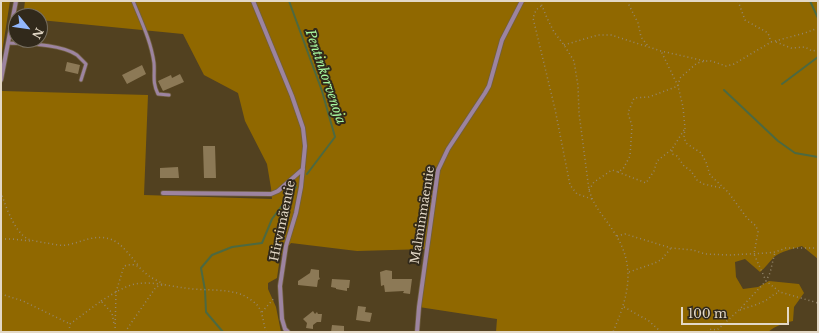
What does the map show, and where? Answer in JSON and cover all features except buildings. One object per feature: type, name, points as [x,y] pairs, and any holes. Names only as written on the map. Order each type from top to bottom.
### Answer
[{"type":"street","name":"Hirvimäentie","points":[[253,1],[292,96],[303,128],[305,146],[296,212],[286,246],[280,291],[282,319],[285,329],[288,332]]},
{"type":"street","name":"Malminmäentie","points":[[417,332],[419,307],[438,170],[448,149],[489,86],[502,40],[522,1]]},
{"type":"street","points":[[1,80],[8,48]]},
{"type":"street","points":[[162,193],[271,194],[278,191],[303,169]]},
{"type":"lane","points":[[133,1],[148,36],[154,63],[154,86],[158,94],[169,96]]},
{"type":"lane","points":[[48,47],[68,51],[77,56],[86,64],[81,80]]},
{"type":"path","points":[[540,1],[554,32],[574,61],[589,190],[598,211],[617,236],[625,257],[628,272],[624,307],[613,332]]},
{"type":"path","points":[[627,1],[638,24],[641,37],[648,46]]},
{"type":"path","points":[[738,1],[745,20],[768,33],[771,42]]},
{"type":"path","points":[[541,6],[536,10],[533,18],[555,109],[570,185],[577,194],[592,199]]},
{"type":"path","points":[[776,42],[818,28]]},
{"type":"path","points":[[564,45],[598,35],[611,35],[661,51],[711,61],[726,66],[734,64],[771,42],[776,42],[791,48],[805,47],[812,51],[818,50]]},
{"type":"path","points":[[661,51],[678,86],[683,107],[685,128],[684,137],[686,143],[700,153],[706,162],[710,175],[734,198],[747,218],[756,226],[758,232],[754,254],[766,281],[780,292],[818,303]]},
{"type":"path","points":[[678,86],[680,78],[698,64],[705,61]]},
{"type":"path","points":[[618,172],[623,169],[630,156],[632,126],[628,113],[634,98],[648,97],[678,86]]},
{"type":"path","points":[[589,190],[594,182],[612,170],[646,183],[654,171],[657,161],[672,149],[685,128]]},
{"type":"path","points":[[672,149],[672,154],[677,156],[684,166],[692,171],[696,180],[703,184],[722,188]]},
{"type":"path","points":[[1,192],[4,204],[22,235],[28,239],[40,242]]},
{"type":"path","points":[[617,236],[625,234],[672,248],[693,250],[705,254],[754,254],[775,252],[786,248],[818,248]]},
{"type":"path","points":[[1,239],[58,245],[66,245],[94,237],[109,239],[118,243],[149,277],[164,284]]},
{"type":"path","points":[[628,272],[655,264],[672,248]]},
{"type":"path","points":[[707,332],[711,329],[717,330],[739,310],[766,281],[770,273],[775,252]]},
{"type":"path","points":[[114,332],[116,292],[124,266],[131,264],[139,266]]},
{"type":"path","points":[[125,332],[156,287],[164,284]]},
{"type":"path","points":[[69,332],[70,324],[116,292],[132,285],[164,284],[185,288],[226,292],[243,296],[256,304],[262,312],[262,322],[266,332]]},
{"type":"path","points":[[262,312],[280,291]]},
{"type":"path","points":[[739,310],[755,305],[768,299],[773,294],[780,292]]},
{"type":"path","points":[[1,294],[23,301],[70,324]]},
{"type":"path","points":[[101,301],[112,313],[115,328]]},
{"type":"path","points":[[624,307],[649,321],[661,332]]},
{"type":"shaded area","points":[[1,1],[10,1],[8,8],[1,59]]},
{"type":"shaded area","points":[[25,1],[818,1],[818,259],[802,246],[777,255],[760,272],[745,259],[735,262],[736,277],[743,289],[758,287],[769,281],[799,284],[804,293],[794,307],[793,321],[780,325],[768,332],[496,332],[497,319],[419,307],[427,249],[357,251],[291,243],[280,257],[277,278],[268,283],[268,289],[276,307],[281,332],[1,332],[2,91],[148,95],[144,195],[272,199],[267,164],[245,121],[238,93],[204,75],[183,34],[48,21],[48,8],[24,8]]},
{"type":"waterway","name":"Pentinkorvenoja","points":[[289,1],[322,91],[335,137],[307,174]]},
{"type":"waterway","points":[[810,1],[818,18]]},
{"type":"waterway","points":[[782,84],[818,57]]},
{"type":"waterway","points":[[724,90],[778,141],[795,153],[818,157]]},
{"type":"waterway","name":"Pentinkorvenoja","points":[[223,332],[206,312],[205,290],[201,268],[212,255],[232,247],[262,243],[272,219],[296,187]]}]
